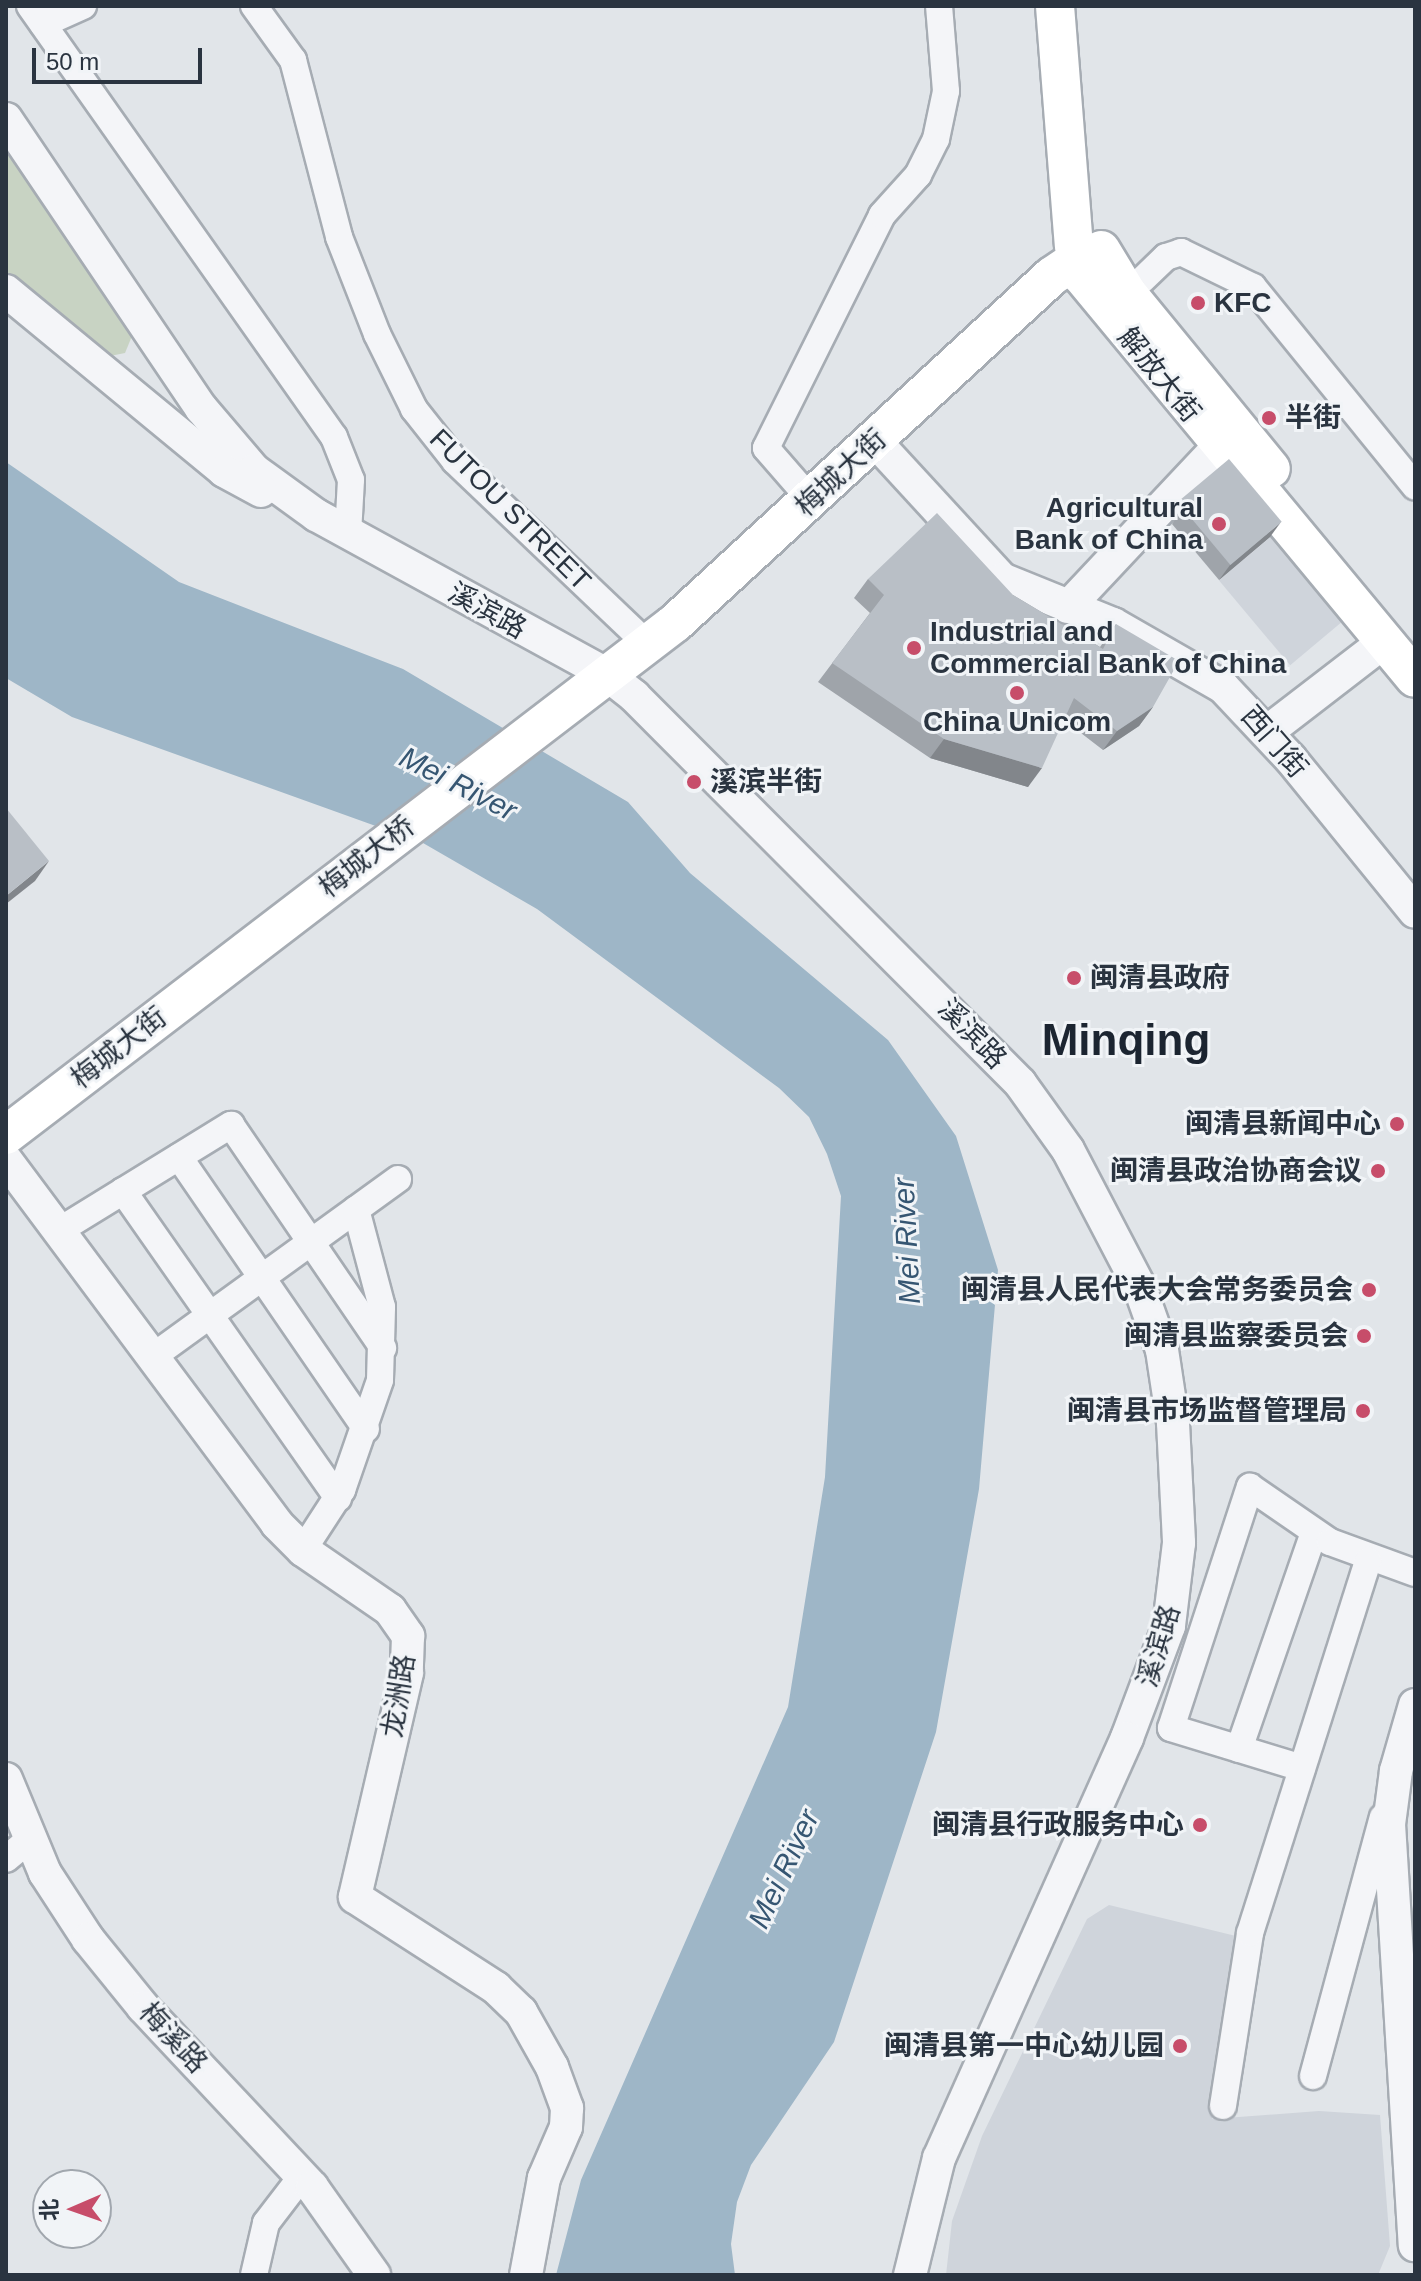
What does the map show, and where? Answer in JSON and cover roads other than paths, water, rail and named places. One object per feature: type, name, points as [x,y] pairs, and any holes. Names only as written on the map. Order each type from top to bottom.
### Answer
[{"type":"main road","name":"解放大街","points":[[1055,6],[1089,258],[1099,301],[1218,447],[1400,643]]},
{"type":"main road","name":"解放大街","points":[[1076,6],[1089,258],[1127,293],[1400,643],[1415,678]]},
{"type":"main road","name":"梅城大街","points":[[592,684],[647,644],[812,501],[1052,276],[1089,258]]},
{"type":"main road","name":"梅城大桥","points":[[231,962],[592,684]]},
{"type":"main road","name":"梅城大街","points":[[6,1135],[231,962]]},
{"type":"street","points":[[83,6],[36,15],[334,437],[351,480],[348,533]]},
{"type":"street","name":"FUTOU STREET","points":[[254,6],[293,60],[339,237],[377,334],[414,409],[455,461],[647,644]]},
{"type":"street","points":[[812,501],[766,448],[882,215],[918,175],[936,139],[946,91],[939,6]]},
{"type":"street","name":"溪滨路","points":[[6,119],[211,420],[254,470],[316,515],[592,684],[958,1017],[1036,1103],[1106,1217],[1162,1350],[1178,1509],[1178,1570],[1169,1626],[1127,1738],[939,2158],[918,2227],[910,2275]]},
{"type":"street","points":[[1142,280],[1166,257],[1181,252],[1253,287],[1415,486]]},
{"type":"street","points":[[6,291],[224,471],[316,515]]},
{"type":"street","name":"西门街","points":[[875,441],[1002,579],[1113,624],[1203,673],[1267,732],[1415,912]]},
{"type":"street","points":[[1068,607],[1218,447]]},
{"type":"street","points":[[1267,732],[1400,643]]},
{"type":"street","points":[[60,1230],[231,1125],[383,1348]]},
{"type":"street","points":[[179,1157],[366,1429]]},
{"type":"street","name":"龙洲路","points":[[6,1160],[155,1355],[277,1524],[303,1550],[390,1610],[408,1636],[407,1673],[355,1897],[510,2000],[533,2031],[561,2087],[566,2127],[544,2178],[526,2275]]},
{"type":"street","points":[[155,1355],[398,1179]]},
{"type":"street","points":[[123,1191],[338,1498]]},
{"type":"street","points":[[303,1550],[338,1498],[366,1429],[383,1348],[376,1270],[356,1209]]},
{"type":"street","points":[[1302,1768],[1171,1728],[1250,1487],[1314,1533],[1368,1560],[1415,1573]]},
{"type":"street","points":[[1239,1749],[1314,1533]]},
{"type":"street","points":[[1223,2106],[1246,1951],[1368,1560]]},
{"type":"street","points":[[1313,2076],[1415,1705]]},
{"type":"street","points":[[1396,1771],[1390,1852],[1415,2245]]},
{"type":"street","name":"梅溪路","points":[[6,1779],[17,1850],[124,1986],[302,2176],[374,2275]]},
{"type":"street","points":[[254,2275],[270,2215],[302,2176]]},
{"type":"water","name":"Mei River","points":[[6,462],[179,582],[403,669],[628,802],[690,873],[888,1040],[956,1136],[998,1270],[979,1489],[936,1732],[834,2042],[751,2165],[737,2202],[731,2244],[735,2275],[556,2275],[581,2180],[788,1707],[825,1477],[841,1196],[827,1154],[809,1117],[779,1088],[537,909],[423,843],[72,717],[6,678]]},
{"type":"place","name":"KFC","points":[[1198,303]]},
{"type":"place","name":"半街","points":[[1269,418]]},
{"type":"place","name":"Agricultural Bank of China","points":[[1219,524]]},
{"type":"place","name":"Industrial and Commercial Bank of China","points":[[914,648]]},
{"type":"place","name":"China Unicom","points":[[1017,693]]},
{"type":"place","name":"溪滨半街","points":[[694,782]]},
{"type":"place","name":"闽清县政府","points":[[1074,978]]},
{"type":"place","name":"闽清县新闻中心","points":[[1397,1124]]},
{"type":"place","name":"闽清县政治协商会议","points":[[1378,1171]]},
{"type":"place","name":"闽清县人民代表大会常务委员会","points":[[1369,1290]]},
{"type":"place","name":"闽清县监察委员会","points":[[1364,1336]]},
{"type":"place","name":"闽清县市场监督管理局","points":[[1363,1411]]},
{"type":"place","name":"闽清县行政服务中心","points":[[1200,1825]]},
{"type":"place","name":"闽清县第一中心幼儿园","points":[[1180,2046]]},
{"type":"district","name":"Minqing","points":[[1126,1040]]}]
